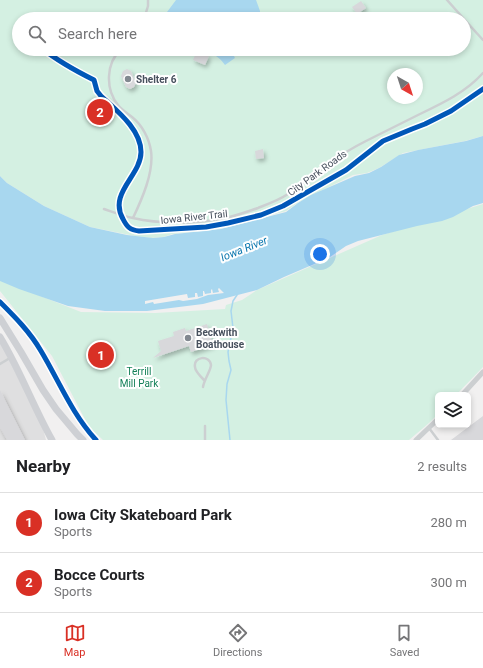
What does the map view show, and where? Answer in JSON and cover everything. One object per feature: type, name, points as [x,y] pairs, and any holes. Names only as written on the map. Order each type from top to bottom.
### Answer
[{"type":"main road","points":[[0,318],[43,390],[56,409],[83,440]]},
{"type":"main road","points":[[0,337],[12,357],[41,421],[52,440]]},
{"type":"street","points":[[465,392],[483,372]]},
{"type":"street","points":[[416,440],[435,422]]},
{"type":"lane","points":[[146,12],[148,0]]},
{"type":"lane","points":[[448,0],[458,12]]},
{"type":"lane","points":[[471,27],[483,40]]},
{"type":"lane","points":[[115,56],[109,72],[109,86],[111,93],[118,105],[133,118],[145,132],[152,158],[150,174],[133,218]]},
{"type":"lane","name":"City Park Roads","points":[[104,209],[133,218],[173,222],[220,219],[238,215],[275,201],[288,194],[306,183],[326,166],[351,149],[455,96],[468,88],[483,73]]},
{"type":"lane","points":[[0,364],[12,357]]},
{"type":"lane","points":[[203,387],[204,380],[210,370],[211,365],[207,359],[201,358],[194,365],[195,369],[204,380]]},
{"type":"lane","points":[[205,426],[205,440]]},
{"type":"lane","points":[[429,428],[438,440]]},
{"type":"shaded area","points":[[0,337],[41,421],[46,440],[0,440]]},
{"type":"green space","points":[[0,0],[483,0],[483,136],[403,153],[379,168],[367,173],[353,175],[299,202],[286,211],[220,229],[172,234],[164,237],[151,238],[135,236],[90,227],[44,206],[7,183],[0,176]]},
{"type":"green space","name":"Terrill Mill Park","points":[[483,204],[483,367],[459,392],[435,392],[435,417],[409,440],[103,440],[89,427],[52,356],[0,291],[0,280],[81,312],[155,313],[225,309],[226,305],[242,300],[257,290],[382,235]]},
{"type":"water","points":[[176,0],[256,0],[260,11],[260,12],[167,12]]},
{"type":"water","points":[[217,56],[234,56],[235,58],[225,65]]},
{"type":"water","name":"Iowa River","points":[[483,136],[483,203],[473,206],[442,221],[358,241],[346,246],[330,257],[257,290],[203,304],[147,311],[105,311],[68,306],[0,281],[0,176],[7,183],[44,206],[90,227],[127,235],[153,238],[221,229],[286,212],[311,195],[355,176],[369,173],[399,155]]},
{"type":"pier","points":[[219,288],[224,293],[183,301],[179,300],[154,304],[153,302],[145,304],[145,301],[187,294],[188,298],[195,297],[195,293],[197,293],[198,297],[203,296],[203,291],[205,294],[211,293],[212,289],[213,293],[219,292]]},
{"type":"building","points":[[361,1],[366,8],[360,12],[356,12],[352,7]]},
{"type":"building","points":[[195,56],[209,56],[205,65],[193,60]]},
{"type":"building","name":"Shelter 6","points":[[127,69],[131,71],[136,83],[134,87],[130,89],[126,87],[121,76],[123,71]]},
{"type":"building","points":[[263,149],[264,158],[256,159],[255,151]]},
{"type":"building","name":"Beckwith Boathouse","points":[[207,324],[213,345],[191,352],[189,346],[153,358],[161,351],[158,341],[174,336],[173,332],[185,328],[186,331]]},
{"type":"building","points":[[0,390],[25,440],[7,440],[0,427]]},
{"type":"building","points":[[483,416],[483,440],[451,440],[467,428],[471,428],[471,425]]},
{"type":"waterway","points":[[230,440],[226,400],[227,384],[231,370],[228,352],[233,328],[231,311],[233,301],[237,295]]},
{"type":"cycle path","name":"Iowa River Trail","points":[[52,56],[94,80],[97,91],[127,121],[137,136],[141,152],[140,161],[122,193],[119,201],[119,210],[127,226],[133,230],[139,231],[206,227],[261,215],[283,206],[346,170],[383,141],[425,124],[451,111],[483,89]]},
{"type":"cycle path","points":[[0,302],[22,325],[37,344],[73,408],[87,430],[96,440]]},
{"type":"place","name":"Shelter 6","points":[[128,79]]},
{"type":"place","name":"Bocce Courts","points":[[100,112]]},
{"type":"place","name":"Beckwith Boathouse","points":[[188,338]]},
{"type":"place","name":"Iowa City Skateboard Park","points":[[101,355]]}]
